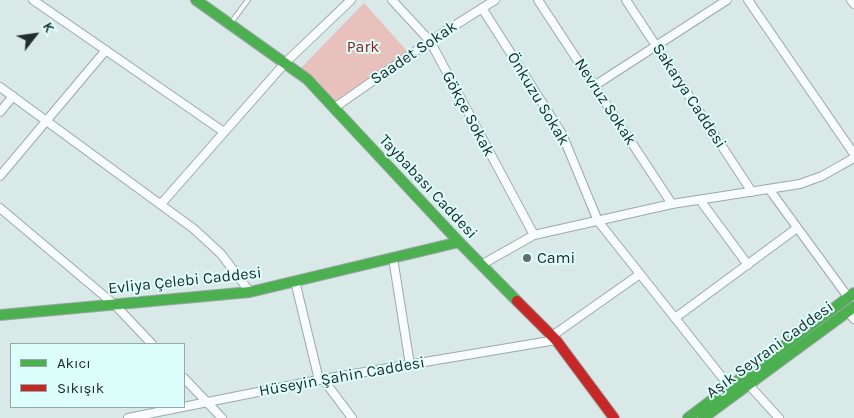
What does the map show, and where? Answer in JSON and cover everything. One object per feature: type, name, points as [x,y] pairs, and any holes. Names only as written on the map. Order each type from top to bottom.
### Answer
[{"type":"street","points":[[33,0],[224,132]]},
{"type":"street","name":"Taybabası Caddesi","points":[[196,0],[307,79],[459,242],[554,338],[614,418]]},
{"type":"street","points":[[161,204],[285,63],[351,0]]},
{"type":"street","name":"Gökçe Sokak","points":[[392,0],[430,41],[534,236]]},
{"type":"street","name":"Saadet Sokak","points":[[334,108],[430,41],[495,0]]},
{"type":"street","name":"Nevruz Sokak","points":[[538,0],[672,204]]},
{"type":"street","name":"Sakarya Caddesi","points":[[626,0],[752,192]]},
{"type":"street","points":[[594,86],[727,0]]},
{"type":"street","points":[[748,0],[854,154]]},
{"type":"street","points":[[851,0],[854,4]]},
{"type":"street","name":"Önkuzu Sokak","points":[[482,8],[562,134],[598,221],[729,386]]},
{"type":"street","points":[[0,176],[106,50]]},
{"type":"street","points":[[0,87],[161,204],[208,241],[232,266],[250,292]]},
{"type":"street","points":[[0,112],[13,96]]},
{"type":"street","points":[[481,264],[534,236],[672,204],[810,181],[854,158]]},
{"type":"street","points":[[688,418],[851,295],[797,228],[769,189]]},
{"type":"street","points":[[700,200],[748,265]]},
{"type":"street","points":[[0,208],[115,304],[151,343]]},
{"type":"street","points":[[675,318],[797,228]]},
{"type":"street","name":"Evliya Çelebi Caddesi","points":[[0,315],[250,292],[459,242]]},
{"type":"street","points":[[393,258],[410,365]]},
{"type":"street","points":[[554,338],[640,274]]},
{"type":"street","points":[[295,281],[321,380],[352,418]]},
{"type":"street","name":"Aşık Seyrani Caddesi","points":[[703,418],[748,384],[852,313]]},
{"type":"street","name":"Hüseyin Şahin Caddesi","points":[[185,406],[554,338]]},
{"type":"street","points":[[185,379],[222,418]]},
{"type":"street","points":[[748,384],[779,418]]},
{"type":"street","name":"Hüseyin Şahin Caddesi","points":[[128,418],[177,408]]},
{"type":"lane","points":[[230,24],[248,0]]},
{"type":"green space","name":"Park","points":[[364,3],[408,52],[332,103],[298,71]]},
{"type":"traffic: fast","points":[[196,0],[307,79],[459,242],[517,301]]},
{"type":"traffic: fast","points":[[0,315],[250,292],[459,242]]},
{"type":"traffic: fast","points":[[688,418],[854,293]]},
{"type":"traffic: fast","points":[[703,418],[854,307]]},
{"type":"traffic: jam","points":[[517,301],[556,340],[614,418]]},
{"type":"place","name":"Cami","points":[[527,258]]}]
